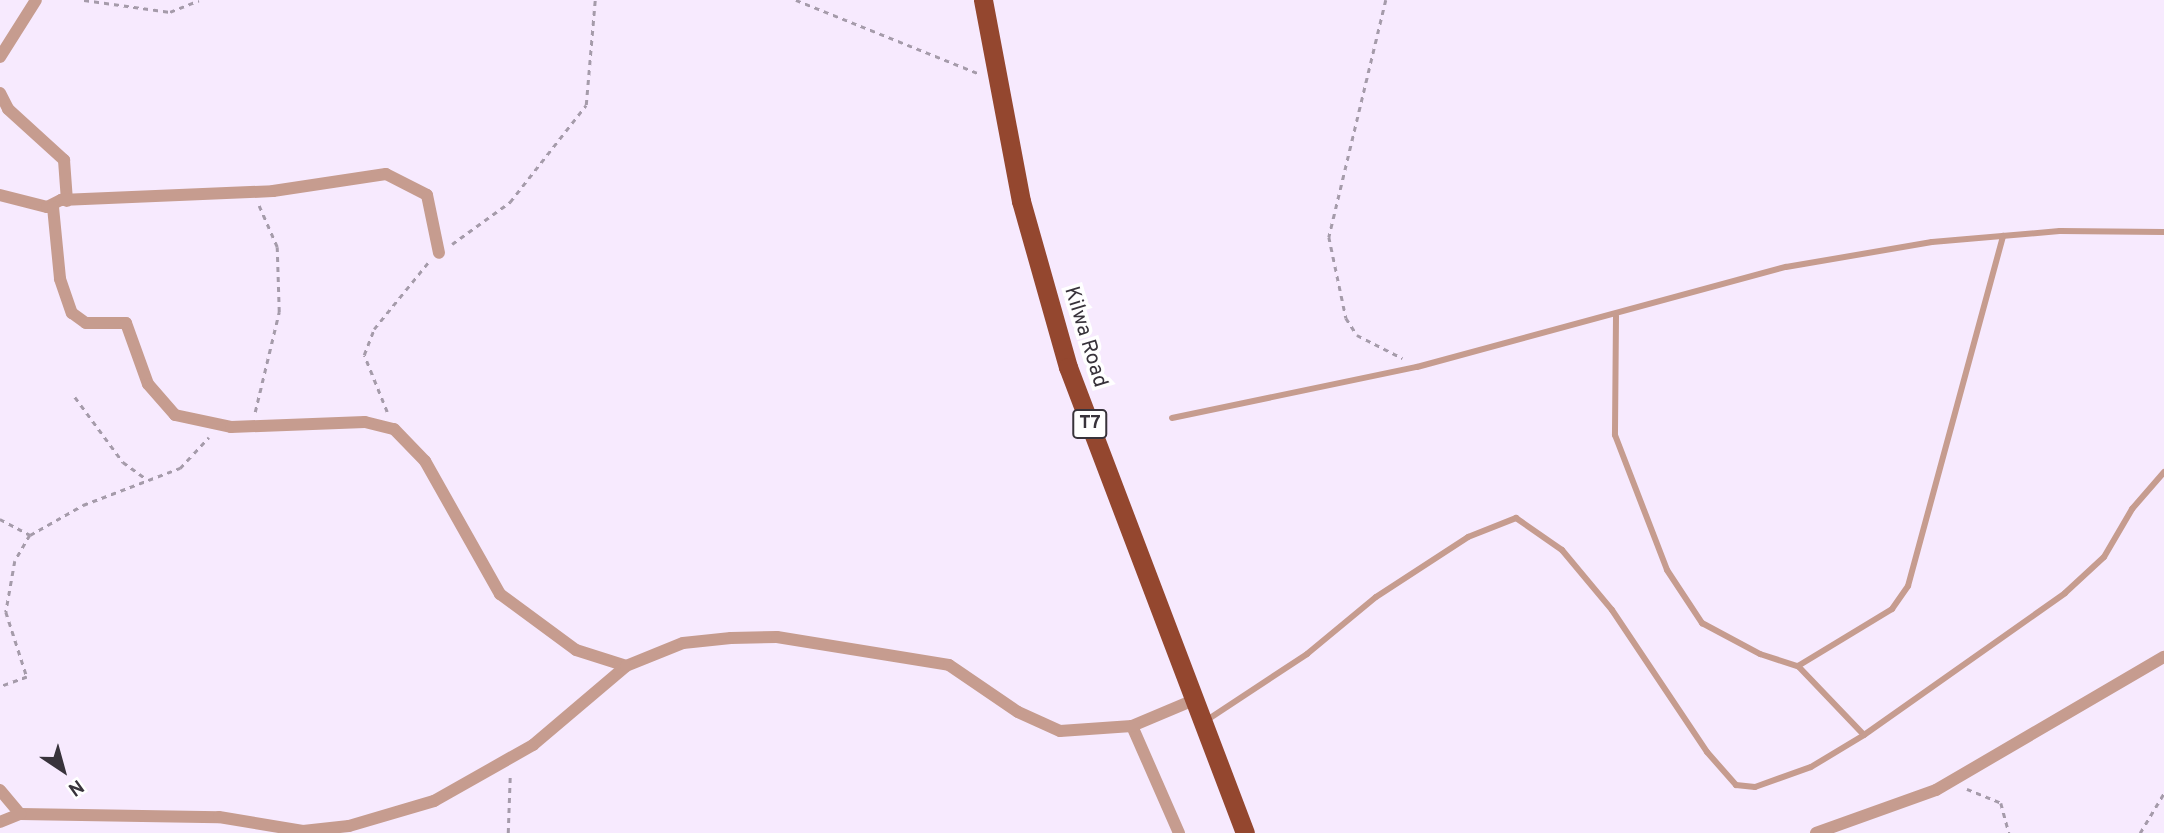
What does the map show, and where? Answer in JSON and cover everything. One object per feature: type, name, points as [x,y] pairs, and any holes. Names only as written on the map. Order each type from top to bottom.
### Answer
[{"type":"highway","name":"Kilwa Road","points":[[983,0],[1021,201],[1068,367],[1245,833]]},
{"type":"street","points":[[0,57],[36,0]]},
{"type":"street","points":[[0,93],[8,108],[64,160],[67,201]]},
{"type":"street","points":[[0,195],[52,207],[67,201],[250,191],[349,177],[408,180],[427,195],[439,253]]},
{"type":"street","points":[[52,207],[60,279],[72,313],[86,323],[126,323],[153,393],[182,420],[255,427],[365,422],[394,429],[425,461],[500,594],[576,650],[626,666]]},
{"type":"street","points":[[0,822],[20,814],[157,814],[324,830],[434,802],[533,745],[626,666],[683,643],[777,637],[949,665],[1018,712],[1060,731],[1132,726],[1194,700]]},
{"type":"street","points":[[1816,833],[1950,782],[2164,657]]},
{"type":"street","points":[[1132,726],[1179,833]]},
{"type":"street","points":[[0,790],[20,814]]},
{"type":"lane","points":[[1172,418],[1417,367],[1616,316],[1786,267],[2004,236],[2164,232]]},
{"type":"lane","points":[[1798,666],[1892,609],[1908,586],[2004,236]]},
{"type":"lane","points":[[1616,316],[1615,435],[1649,538],[1702,623],[1760,654],[1798,666],[1864,736]]},
{"type":"lane","points":[[1202,723],[1468,537],[1516,518],[1562,550],[1612,610],[1736,785],[1755,787],[1811,767],[1864,736],[2091,573],[2164,472]]},
{"type":"path","points":[[83,0],[170,12],[199,0]]},
{"type":"path","points":[[394,429],[364,355],[374,329],[439,253],[510,202],[586,105],[595,0]]},
{"type":"path","points":[[796,0],[981,75]]},
{"type":"path","points":[[1386,0],[1329,237],[1337,298],[1357,335],[1417,367]]},
{"type":"path","points":[[250,191],[272,236],[279,269],[277,338],[256,393],[255,427]]},
{"type":"path","points":[[75,397],[113,450],[146,479]]},
{"type":"path","points":[[0,687],[27,677],[6,612],[15,561],[30,535],[146,479],[180,468],[217,425]]},
{"type":"path","points":[[0,519],[30,535]]},
{"type":"path","points":[[508,833],[511,773],[533,745]]},
{"type":"path","points":[[1950,782],[2001,803],[2009,833]]},
{"type":"path","points":[[2140,833],[2164,793]]}]
